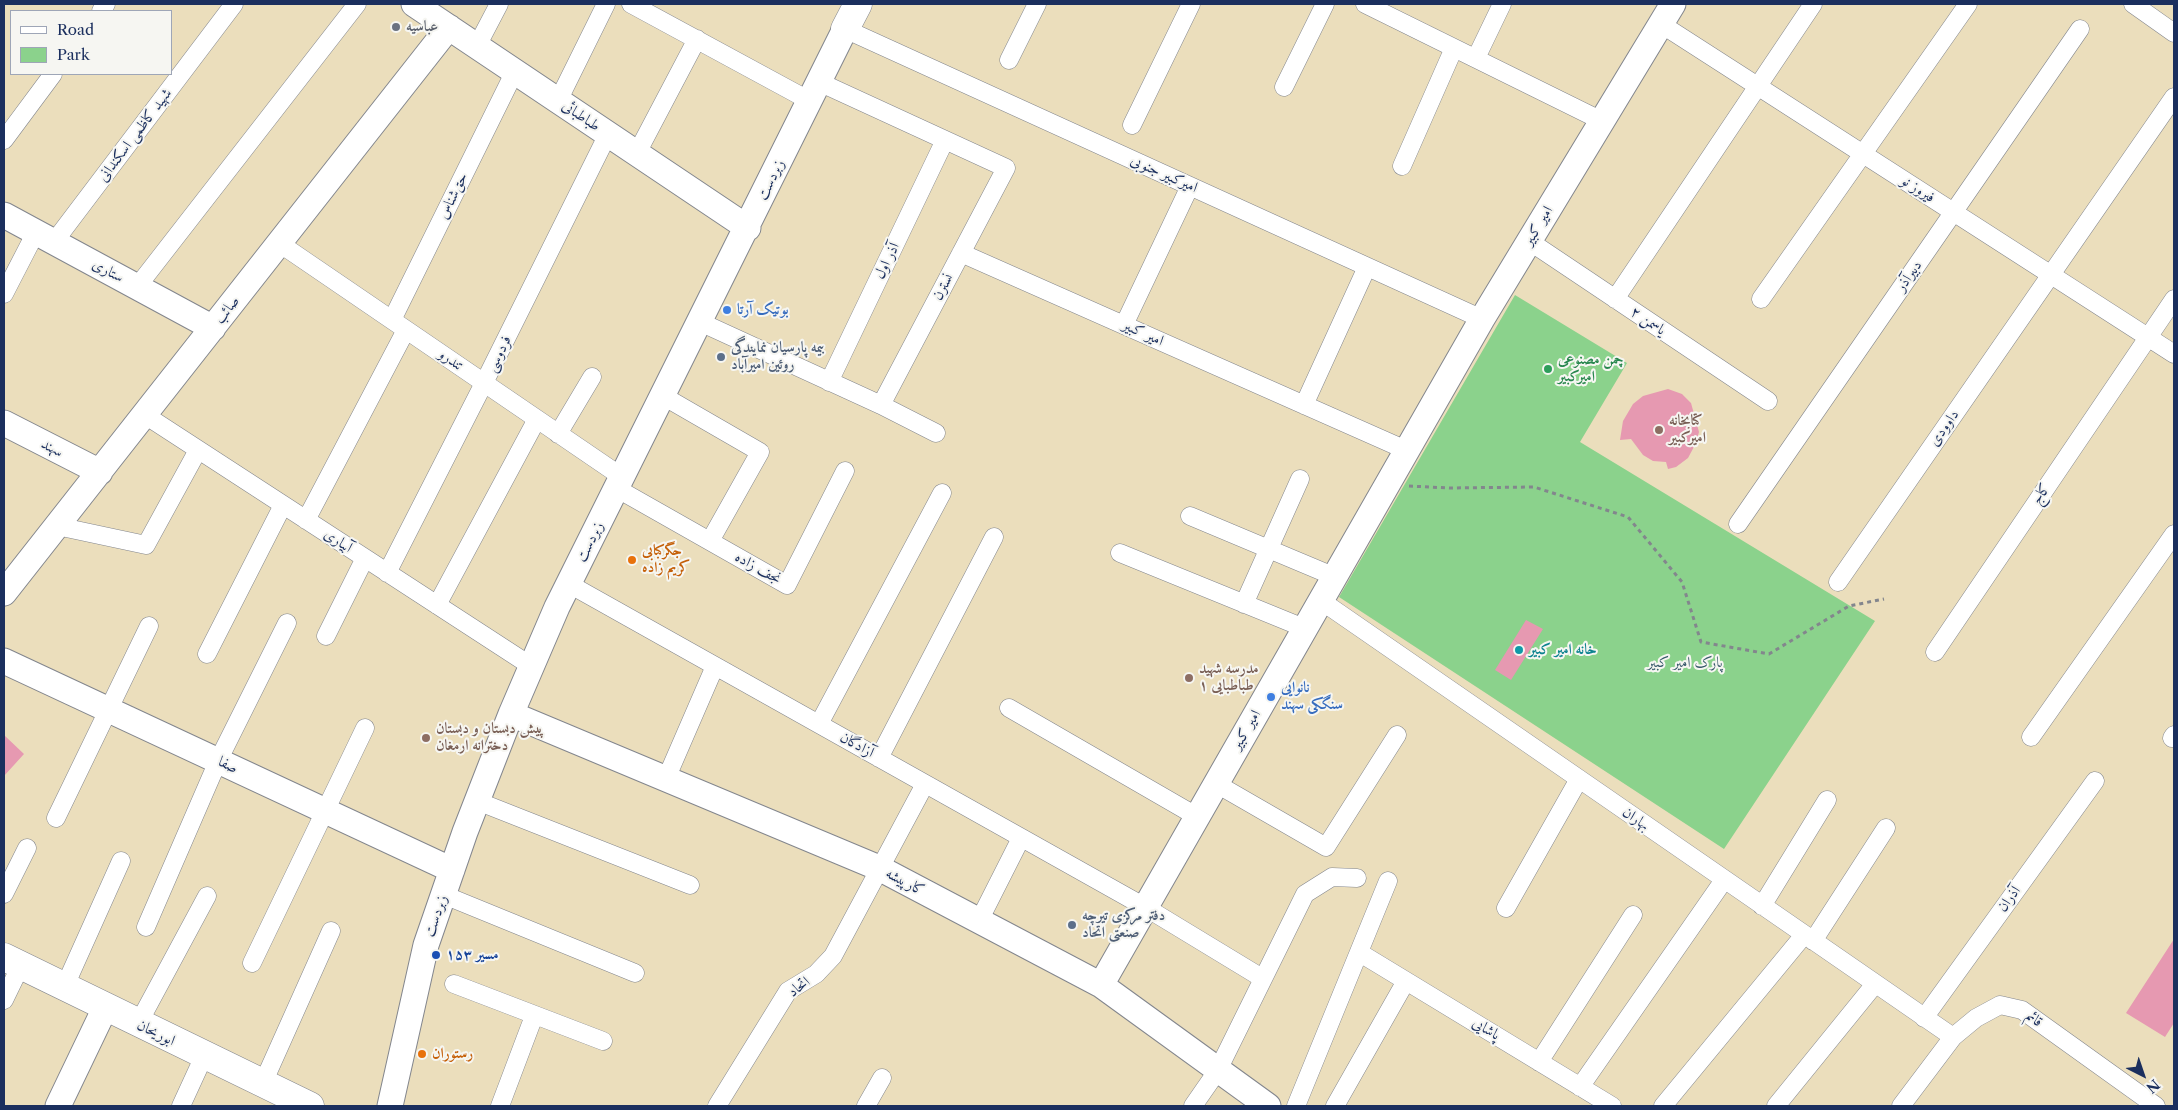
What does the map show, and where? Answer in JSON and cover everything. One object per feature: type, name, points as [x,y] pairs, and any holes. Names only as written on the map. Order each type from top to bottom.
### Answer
[{"type":"main road","name":"طباطبائی","points":[[414,4],[748,228]]},
{"type":"main road","name":"زبردست","points":[[390,1106],[426,946],[477,801],[531,666],[569,584],[858,4]]},
{"type":"main road","name":"امیر کبیر","points":[[1100,985],[1482,319],[1667,14]]},
{"type":"main road","name":"صائب","points":[[4,593],[449,27]]},
{"type":"main road","name":"ستاری","points":[[4,215],[213,328]]},
{"type":"main road","name":"سهند","points":[[4,423],[100,472]]},
{"type":"main road","name":"صفا","points":[[4,661],[452,870]]},
{"type":"main road","name":"کارپیشه","points":[[511,714],[879,868],[1100,985],[1268,1106]]},
{"type":"main road","name":"ابوریحان","points":[[12,961],[105,1008],[310,1106]]},
{"type":"main road","points":[[58,1106],[105,1008]]},
{"type":"street","name":"شهید کاظمی اسکندانی","points":[[4,294],[45,237],[234,4]]},
{"type":"street","points":[[137,287],[357,4]]},
{"type":"street","points":[[477,46],[499,4]]},
{"type":"street","points":[[558,101],[606,4]]},
{"type":"street","points":[[632,4],[697,39],[815,92],[945,140]]},
{"type":"street","points":[[1009,60],[1038,4]]},
{"type":"street","points":[[1132,125],[1191,4]]},
{"type":"street","points":[[1284,87],[1325,4]]},
{"type":"street","points":[[1476,58],[1502,4]]},
{"type":"street","points":[[1615,299],[1813,4]]},
{"type":"street","points":[[1761,299],[1968,4]]},
{"type":"street","points":[[2133,4],[2174,33]]},
{"type":"street","points":[[1372,5],[1602,121]]},
{"type":"street","name":"فیروز نو","points":[[1667,14],[1758,86],[2174,354]]},
{"type":"street","name":"امیرکبیر جنوبی","points":[[845,29],[1482,319]]},
{"type":"street","name":"دبیرآذر","points":[[1738,524],[2080,29]]},
{"type":"street","points":[[637,154],[697,39]]},
{"type":"street","points":[[1402,166],[1454,48]]},
{"type":"street","name":"حق‌شناس","points":[[392,320],[515,71]]},
{"type":"street","points":[[4,140],[52,75]]},
{"type":"street","name":"داوودی","points":[[1838,582],[2174,96]]},
{"type":"street","name":"فردوسی","points":[[387,573],[608,134]]},
{"type":"street","name":"نسترن","points":[[881,406],[1006,168],[945,140]]},
{"type":"street","name":"آذر اول","points":[[830,382],[945,140]]},
{"type":"street","points":[[1124,325],[1190,186]]},
{"type":"street","name":"یاسمن ۲","points":[[1529,241],[1768,401]]},
{"type":"street","name":"تندرو","points":[[279,244],[537,419],[619,483]]},
{"type":"street","name":"امیر کبیر","points":[[961,253],[1406,450]]},
{"type":"street","points":[[1304,405],[1367,267]]},
{"type":"street","name":"کاج","points":[[1935,652],[2174,299]]},
{"type":"street","points":[[700,322],[936,433]]},
{"type":"street","points":[[306,520],[406,330]]},
{"type":"street","points":[[558,434],[592,377]]},
{"type":"street","points":[[663,396],[760,452],[710,541]]},
{"type":"street","name":"آبیاری","points":[[144,415],[531,666]]},
{"type":"street","points":[[436,605],[537,419]]},
{"type":"street","points":[[57,526],[146,545],[198,450]]},
{"type":"street","name":"نجف زاده","points":[[619,483],[710,541],[787,585],[845,471]]},
{"type":"street","points":[[1244,604],[1300,479]]},
{"type":"street","points":[[819,724],[942,493]]},
{"type":"street","points":[[207,654],[283,505]]},
{"type":"street","points":[[1190,516],[1333,576]]},
{"type":"street","points":[[2031,737],[2174,534]]},
{"type":"street","points":[[879,758],[994,537]]},
{"type":"street","points":[[1120,553],[1304,628]]},
{"type":"street","points":[[326,636],[365,558]]},
{"type":"street","name":"آزادگان","points":[[569,584],[1145,907],[1262,978]]},
{"type":"street","name":"بهاران","points":[[1320,600],[1953,1037]]},
{"type":"street","points":[[146,927],[218,761],[288,623]]},
{"type":"street","points":[[56,818],[149,626]]},
{"type":"street","points":[[666,779],[715,666]]},
{"type":"street","points":[[1009,708],[1196,816]]},
{"type":"street","points":[[252,963],[366,728]]},
{"type":"street","points":[[1215,783],[1326,847],[1397,735]]},
{"type":"street","points":[[1506,908],[1579,779]]},
{"type":"street","name":"آذران","points":[[1924,1018],[2095,781]]},
{"type":"street","name":"اتحاد","points":[[718,1106],[788,991],[816,974],[833,956],[925,784]]},
{"type":"street","points":[[1762,906],[1827,800]]},
{"type":"street","points":[[477,801],[690,885]]},
{"type":"street","points":[[1663,1106],[1808,938],[1886,828]]},
{"type":"street","points":[[979,921],[1022,838]]},
{"type":"street","points":[[4,894],[27,848]]},
{"type":"street","points":[[64,988],[122,861]]},
{"type":"street","points":[[1193,1106],[1218,1070],[1305,894],[1332,877],[1357,878]]},
{"type":"street","points":[[1580,1087],[1724,880]]},
{"type":"street","points":[[1296,1106],[1388,881]]},
{"type":"street","points":[[444,895],[635,974]]},
{"type":"street","points":[[138,1024],[208,896]]},
{"type":"street","points":[[1539,1062],[1633,915]]},
{"type":"street","points":[[263,1083],[331,931]]},
{"type":"street","name":"پاشایی","points":[[1360,953],[1612,1106]]},
{"type":"street","points":[[4,1000],[12,961]]},
{"type":"street","points":[[1335,1106],[1406,980]]},
{"type":"street","points":[[454,984],[603,1041]]},
{"type":"street","points":[[1776,1106],[1875,984]]},
{"type":"street","name":"قائم","points":[[1902,1106],[1953,1037],[1976,1018],[2000,1005],[2022,1010],[2156,1106]]},
{"type":"street","points":[[500,1106],[534,1016]]},
{"type":"street","points":[[181,1106],[204,1056]]},
{"type":"street","points":[[866,1106],[882,1078]]},
{"type":"path","points":[[1386,485],[1449,488],[1534,487],[1628,517],[1682,582],[1701,642],[1769,654],[1849,606],[1884,599]]},
{"type":"green space","name":"پارک امیر کبیر","points":[[1515,295],[1627,363],[1580,442],[1875,621],[1724,849],[1339,597]]},
{"type":"building","name":"کتابخانه امیرکبیر","points":[[1668,389],[1682,394],[1691,403],[1699,432],[1696,443],[1688,458],[1676,467],[1668,469],[1666,462],[1653,461],[1643,455],[1631,439],[1620,440],[1623,421],[1633,404],[1643,396]]},
{"type":"building","name":"خانه امیر کبیر","points":[[1526,620],[1543,629],[1511,680],[1495,670]]},
{"type":"building","points":[[4,735],[24,754],[4,776]]},
{"type":"building","points":[[2174,939],[2174,1023],[2165,1037],[2126,1013]]},
{"type":"place","name":"عباسیه","points":[[396,27]]},
{"type":"place","name":"بوتیک آرتا","points":[[727,310]]},
{"type":"place","name":"بیمه پارسیان نمایندگی روئین امیرآباد","points":[[721,357]]},
{"type":"place","name":"چمن مصنوعی امیرکبیر","points":[[1548,369]]},
{"type":"place","name":"کتابخانه امیرکبیر","points":[[1659,430]]},
{"type":"place","name":"جگرکبابی کریم زاده","points":[[632,560]]},
{"type":"place","name":"خانه امیر کبیر","points":[[1519,650]]},
{"type":"place","name":"مدرسه شهید طباطبایی ۱","points":[[1189,678]]},
{"type":"place","name":"نانوایی سنگکی سهند","points":[[1271,697]]},
{"type":"place","name":"پیش دبستان و دبستان دخترانه ارمغان","points":[[426,738]]},
{"type":"place","name":"دفتر مرکزی تیرچه صنعتی اتحاد","points":[[1072,925]]},
{"type":"place","name":"مسیر ۱۵۳","points":[[436,955]]},
{"type":"place","name":"رستوران","points":[[422,1054]]}]
